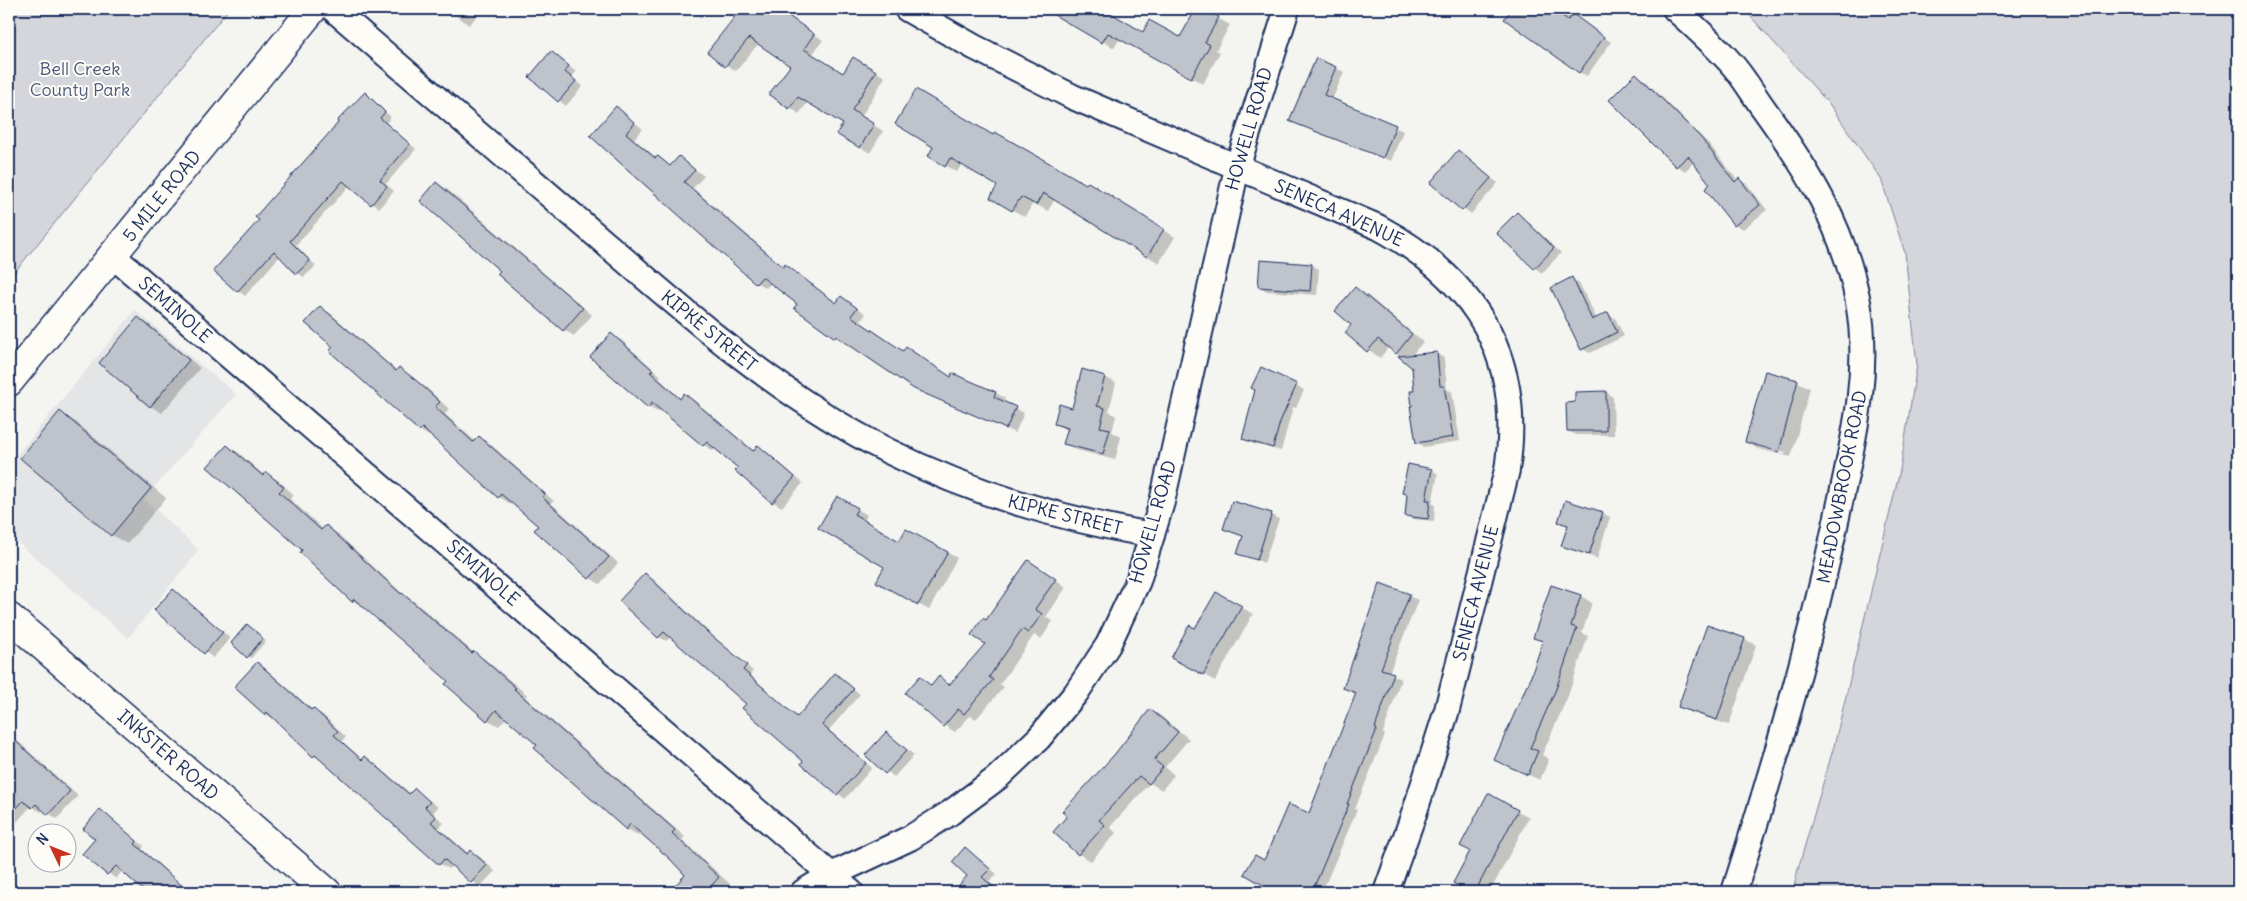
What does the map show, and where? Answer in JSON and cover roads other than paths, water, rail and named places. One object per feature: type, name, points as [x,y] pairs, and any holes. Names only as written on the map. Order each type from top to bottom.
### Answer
[{"type":"main road","name":"5 MILE ROAD","points":[[9,382],[313,9]]},
{"type":"main road","name":"INKSTER ROAD","points":[[9,617],[327,892]]},
{"type":"street","name":"KIPKE STREET","points":[[333,9],[698,324],[763,375],[808,405],[888,451],[973,488],[1061,517],[1152,535]]},
{"type":"street","name":"SENECA AVENUE","points":[[907,9],[974,47],[1073,97],[1378,227],[1406,242],[1439,267],[1471,303],[1494,340],[1506,376],[1512,422],[1507,470],[1447,710],[1415,811],[1386,892]]},
{"type":"street","name":"HOWELL ROAD","points":[[803,892],[831,875],[910,838],[950,814],[997,778],[1039,738],[1076,693],[1108,645],[1138,581],[1162,502],[1236,168],[1287,9]]},
{"type":"street","name":"MEADOWBROOK ROAD","points":[[1675,9],[1732,63],[1788,140],[1813,181],[1834,224],[1849,264],[1858,303],[1862,333],[1863,373],[1858,416],[1823,587],[1780,747],[1734,892]]},
{"type":"street","name":"SEMINOLE","points":[[113,256],[851,892]]},
{"type":"park label","name":"Bell Creek County Park","points":[[80,79]]}]
